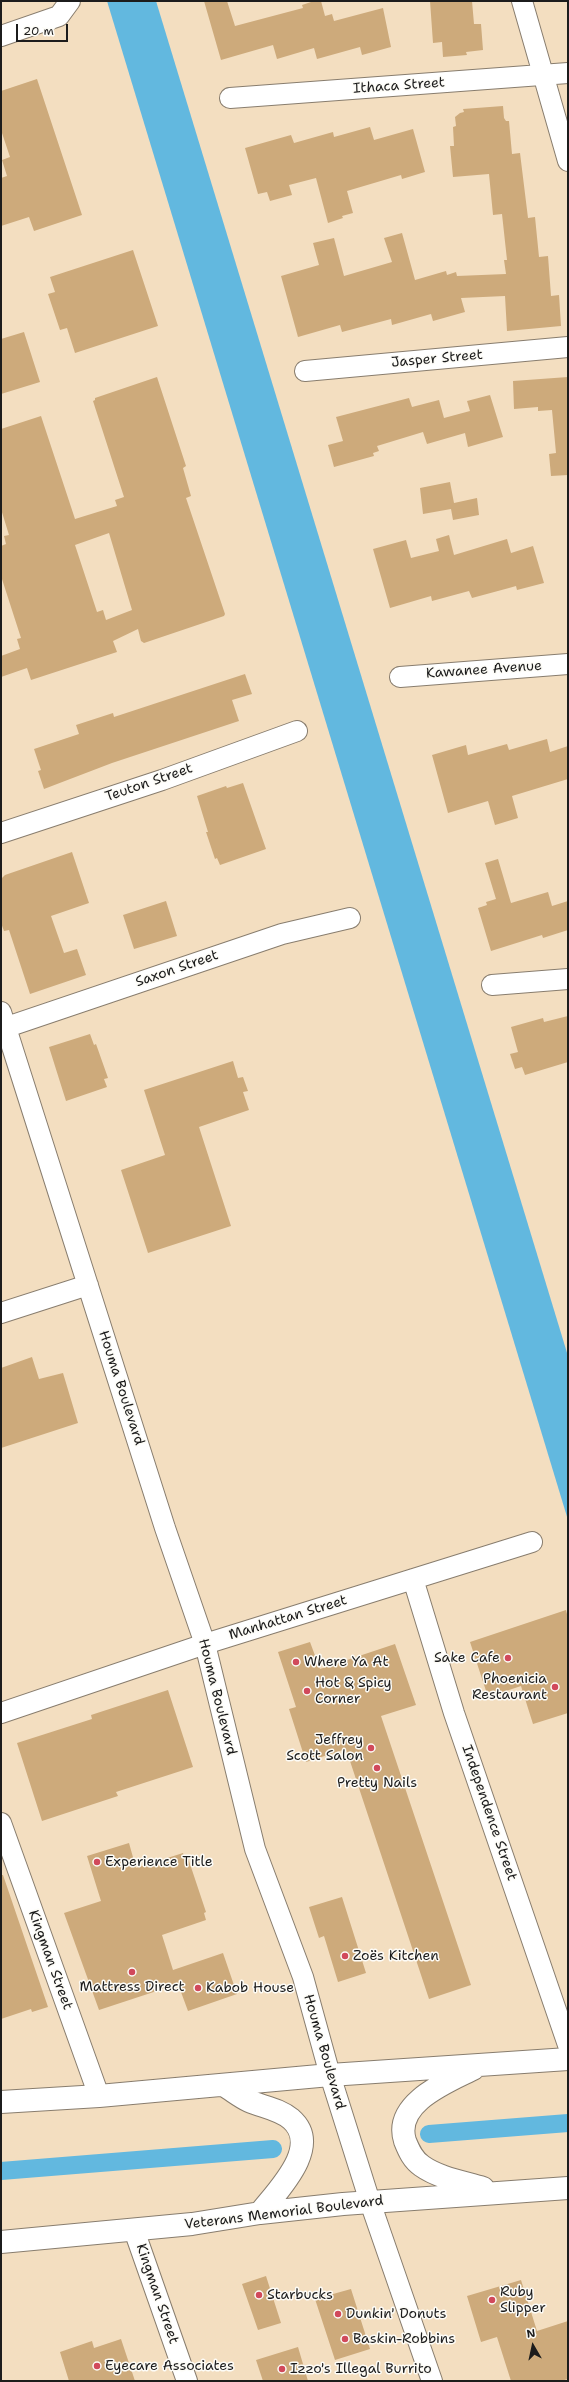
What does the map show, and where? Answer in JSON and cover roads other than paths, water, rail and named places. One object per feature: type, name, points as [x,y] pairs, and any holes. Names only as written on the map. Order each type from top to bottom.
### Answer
[{"type":"main road","points":[[1,2102],[99,2096],[330,2074],[568,2060]]},
{"type":"main road","points":[[481,2065],[419,2098],[407,2117],[404,2138],[413,2158],[433,2173],[495,2192]]},
{"type":"main road","points":[[223,2085],[249,2101],[268,2107],[292,2120],[300,2133],[302,2150],[298,2164],[260,2213]]},
{"type":"main road","name":"Veterans Memorial Boulevard","points":[[1,2242],[192,2224],[260,2213],[370,2202],[568,2188]]},
{"type":"street","points":[[1,36],[59,16],[70,1]]},
{"type":"street","points":[[522,1],[541,75],[568,161]]},
{"type":"street","name":"Ithaca Street","points":[[230,98],[568,73]]},
{"type":"street","name":"Jasper Street","points":[[305,371],[568,347]]},
{"type":"street","name":"Kawanee Avenue","points":[[400,677],[568,664]]},
{"type":"street","name":"Teuton Street","points":[[1,833],[162,780],[297,731]]},
{"type":"street","name":"Saxon Street","points":[[3,1023],[282,934],[350,918]]},
{"type":"street","points":[[492,985],[568,978]]},
{"type":"street","name":"Houma Boulevard","points":[[3,1023],[165,1528],[205,1644],[255,1849],[303,1977],[330,2074],[370,2202],[432,2381]]},
{"type":"street","points":[[1,1312],[88,1285]]},
{"type":"street","name":"Manhattan Street","points":[[1,1713],[205,1644],[532,1542]]},
{"type":"street","name":"Independence Street","points":[[413,1579],[456,1719],[568,2045]]},
{"type":"street","name":"Kingman Street","points":[[1,1823],[99,2096]]},
{"type":"street","name":"Kingman Street","points":[[134,2230],[187,2381]]},
{"type":"water","points":[[107,1],[156,1],[568,1356],[568,1520]]},
{"type":"waterway","points":[[429,2134],[568,2123]]},
{"type":"waterway","points":[[1,2171],[273,2149]]},
{"type":"place","name":"Sake Cafe","points":[[508,1658]]},
{"type":"place","name":"Where Ya At","points":[[296,1662]]},
{"type":"place","name":"Phoenicia Restaurant","points":[[555,1687]]},
{"type":"place","name":"Hot & Spicy Corner","points":[[307,1691]]},
{"type":"place","name":"Jeffrey Scott Salon","points":[[371,1748]]},
{"type":"place","name":"Pretty Nails","points":[[377,1768]]},
{"type":"place","name":"Experience Title","points":[[97,1862]]},
{"type":"place","name":"Zoës Kitchen","points":[[345,1956]]},
{"type":"place","name":"Mattress Direct","points":[[132,1972]]},
{"type":"place","name":"Kabob House","points":[[198,1988]]},
{"type":"place","name":"Starbucks","points":[[259,2295]]},
{"type":"place","name":"Ruby Slipper","points":[[492,2300]]},
{"type":"place","name":"Dunkin' Donuts","points":[[338,2314]]},
{"type":"place","name":"Baskin-Robbins","points":[[345,2339]]},
{"type":"place","name":"Eyecare Associates","points":[[97,2366]]},
{"type":"place","name":"Izzo's Illegal Burrito","points":[[282,2369]]}]
